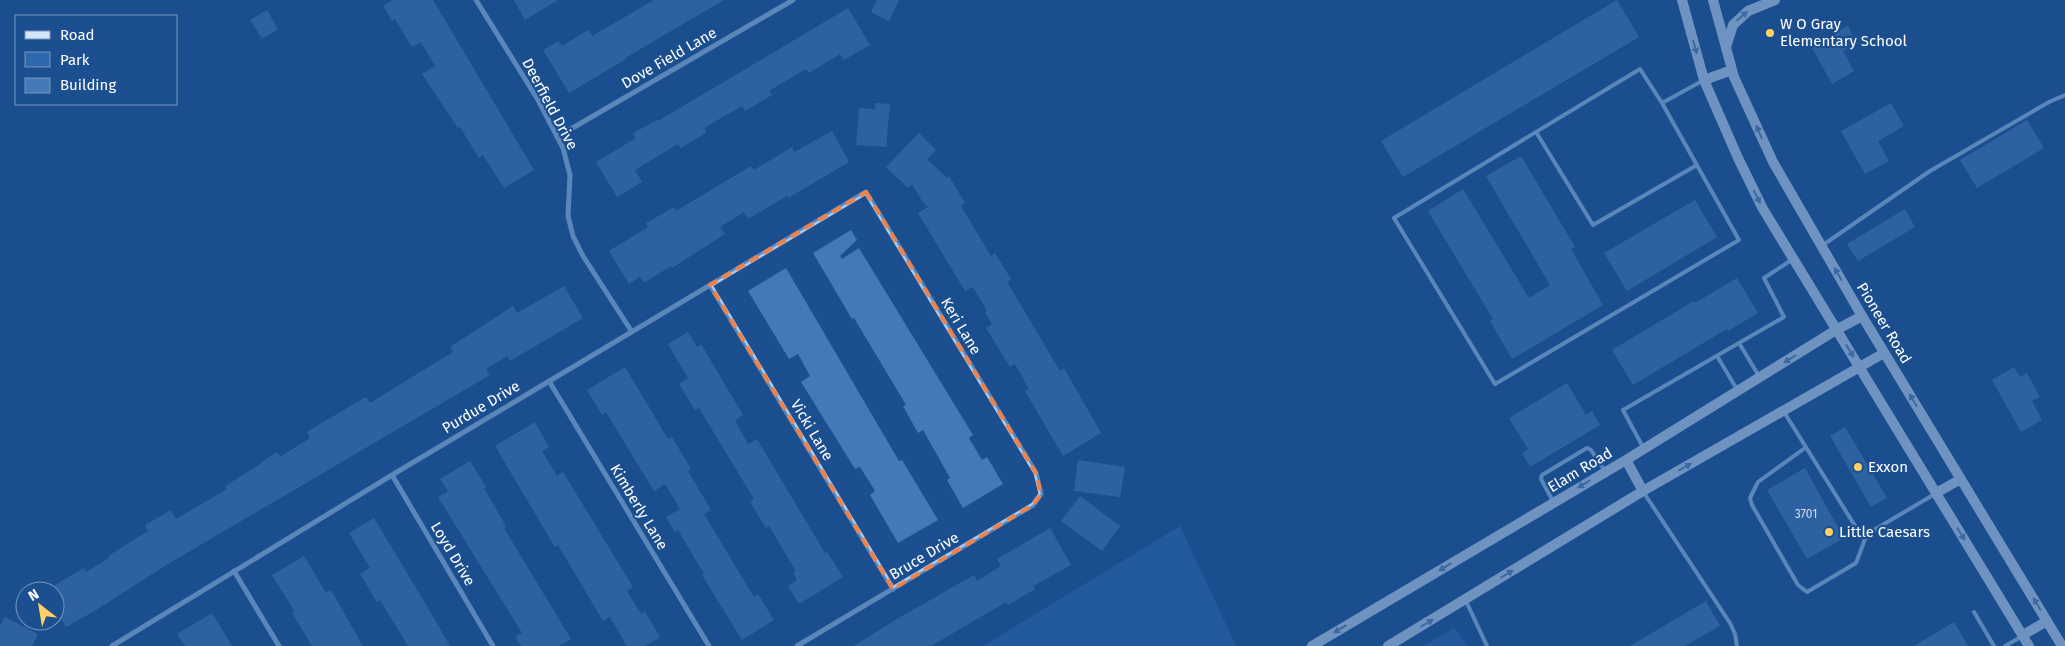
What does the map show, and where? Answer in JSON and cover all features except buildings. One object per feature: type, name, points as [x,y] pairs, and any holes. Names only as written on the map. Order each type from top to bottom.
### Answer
[{"type":"main road","points":[[1682,0],[1704,80],[1742,167],[1763,209],[2029,646]]},
{"type":"main road","name":"Pioneer Road","points":[[1713,0],[1732,70],[1773,162],[1862,316],[2062,646]]},
{"type":"main road","points":[[1726,48],[1733,25],[1748,11],[1775,0]]},
{"type":"main road","points":[[1704,80],[1732,70]]},
{"type":"main road","name":"Elam Road","points":[[1312,646],[1626,460],[1836,330],[1862,316]]},
{"type":"main road","points":[[1388,646],[1643,491],[1784,412],[1884,352]]},
{"type":"main road","points":[[1626,460],[1643,491]]},
{"type":"main road","points":[[1936,493],[1961,478]]},
{"type":"main road","points":[[2023,636],[2047,621]]},
{"type":"street","name":"Deerfield Drive","points":[[476,0],[538,100],[564,148],[570,175],[568,216],[573,236],[583,256],[632,332]]},
{"type":"street","name":"Dove Field Lane","points":[[557,137],[793,0]]},
{"type":"street","name":"Purdue Drive","points":[[112,646],[548,381],[866,192]]},
{"type":"street","name":"Keri Lane","points":[[866,192],[1036,473]]},
{"type":"street","name":"Vicki Lane","points":[[710,285],[893,589]]},
{"type":"street","name":"Kimberly Lane","points":[[548,381],[709,646]]},
{"type":"street","name":"Bruce Drive","points":[[797,646],[1033,505],[1041,494],[1036,473]]},
{"type":"street","name":"Loyd Drive","points":[[392,475],[494,646]]},
{"type":"street","points":[[234,571],[279,646]]},
{"type":"lane","points":[[1640,69],[1662,103],[1739,240],[1495,384],[1394,218],[1536,132],[1640,69]]},
{"type":"lane","points":[[1662,103],[1704,80]]},
{"type":"lane","points":[[1821,246],[1930,171],[2049,102],[2065,96]]},
{"type":"lane","points":[[1536,132],[1593,225],[1697,165]]},
{"type":"lane","points":[[1644,448],[1623,410],[1784,317],[1764,278],[1794,259]]},
{"type":"lane","points":[[1739,343],[1760,378]]},
{"type":"lane","points":[[1717,356],[1738,391]]},
{"type":"lane","points":[[1784,412],[1858,529],[1867,534]]},
{"type":"lane","points":[[1554,503],[1541,479],[1542,475],[1587,448],[1591,450],[1606,472]]},
{"type":"lane","points":[[1805,448],[1758,482],[1750,498],[1752,505],[1798,585],[1807,592],[1856,563],[1867,534],[1936,493]]},
{"type":"lane","points":[[1643,491],[1730,623],[1735,634],[1737,646]]},
{"type":"lane","points":[[1465,599],[1487,646]]},
{"type":"lane","points":[[1974,612],[1994,646]]},
{"type":"lane","points":[[2005,646],[2023,636]]},
{"type":"highlighted area","points":[[866,192],[1036,473],[1041,494],[1033,505],[893,589],[710,285]]},
{"type":"green space","points":[[1180,526],[1236,646],[983,646]]},
{"type":"green space","points":[[1454,628],[1467,646],[1423,646]]},
{"type":"place","name":"W O Gray Elementary School","points":[[1770,33]]},
{"type":"place","name":"Exxon","points":[[1858,467]]},
{"type":"place","name":"Little Caesars","points":[[1829,532]]}]
